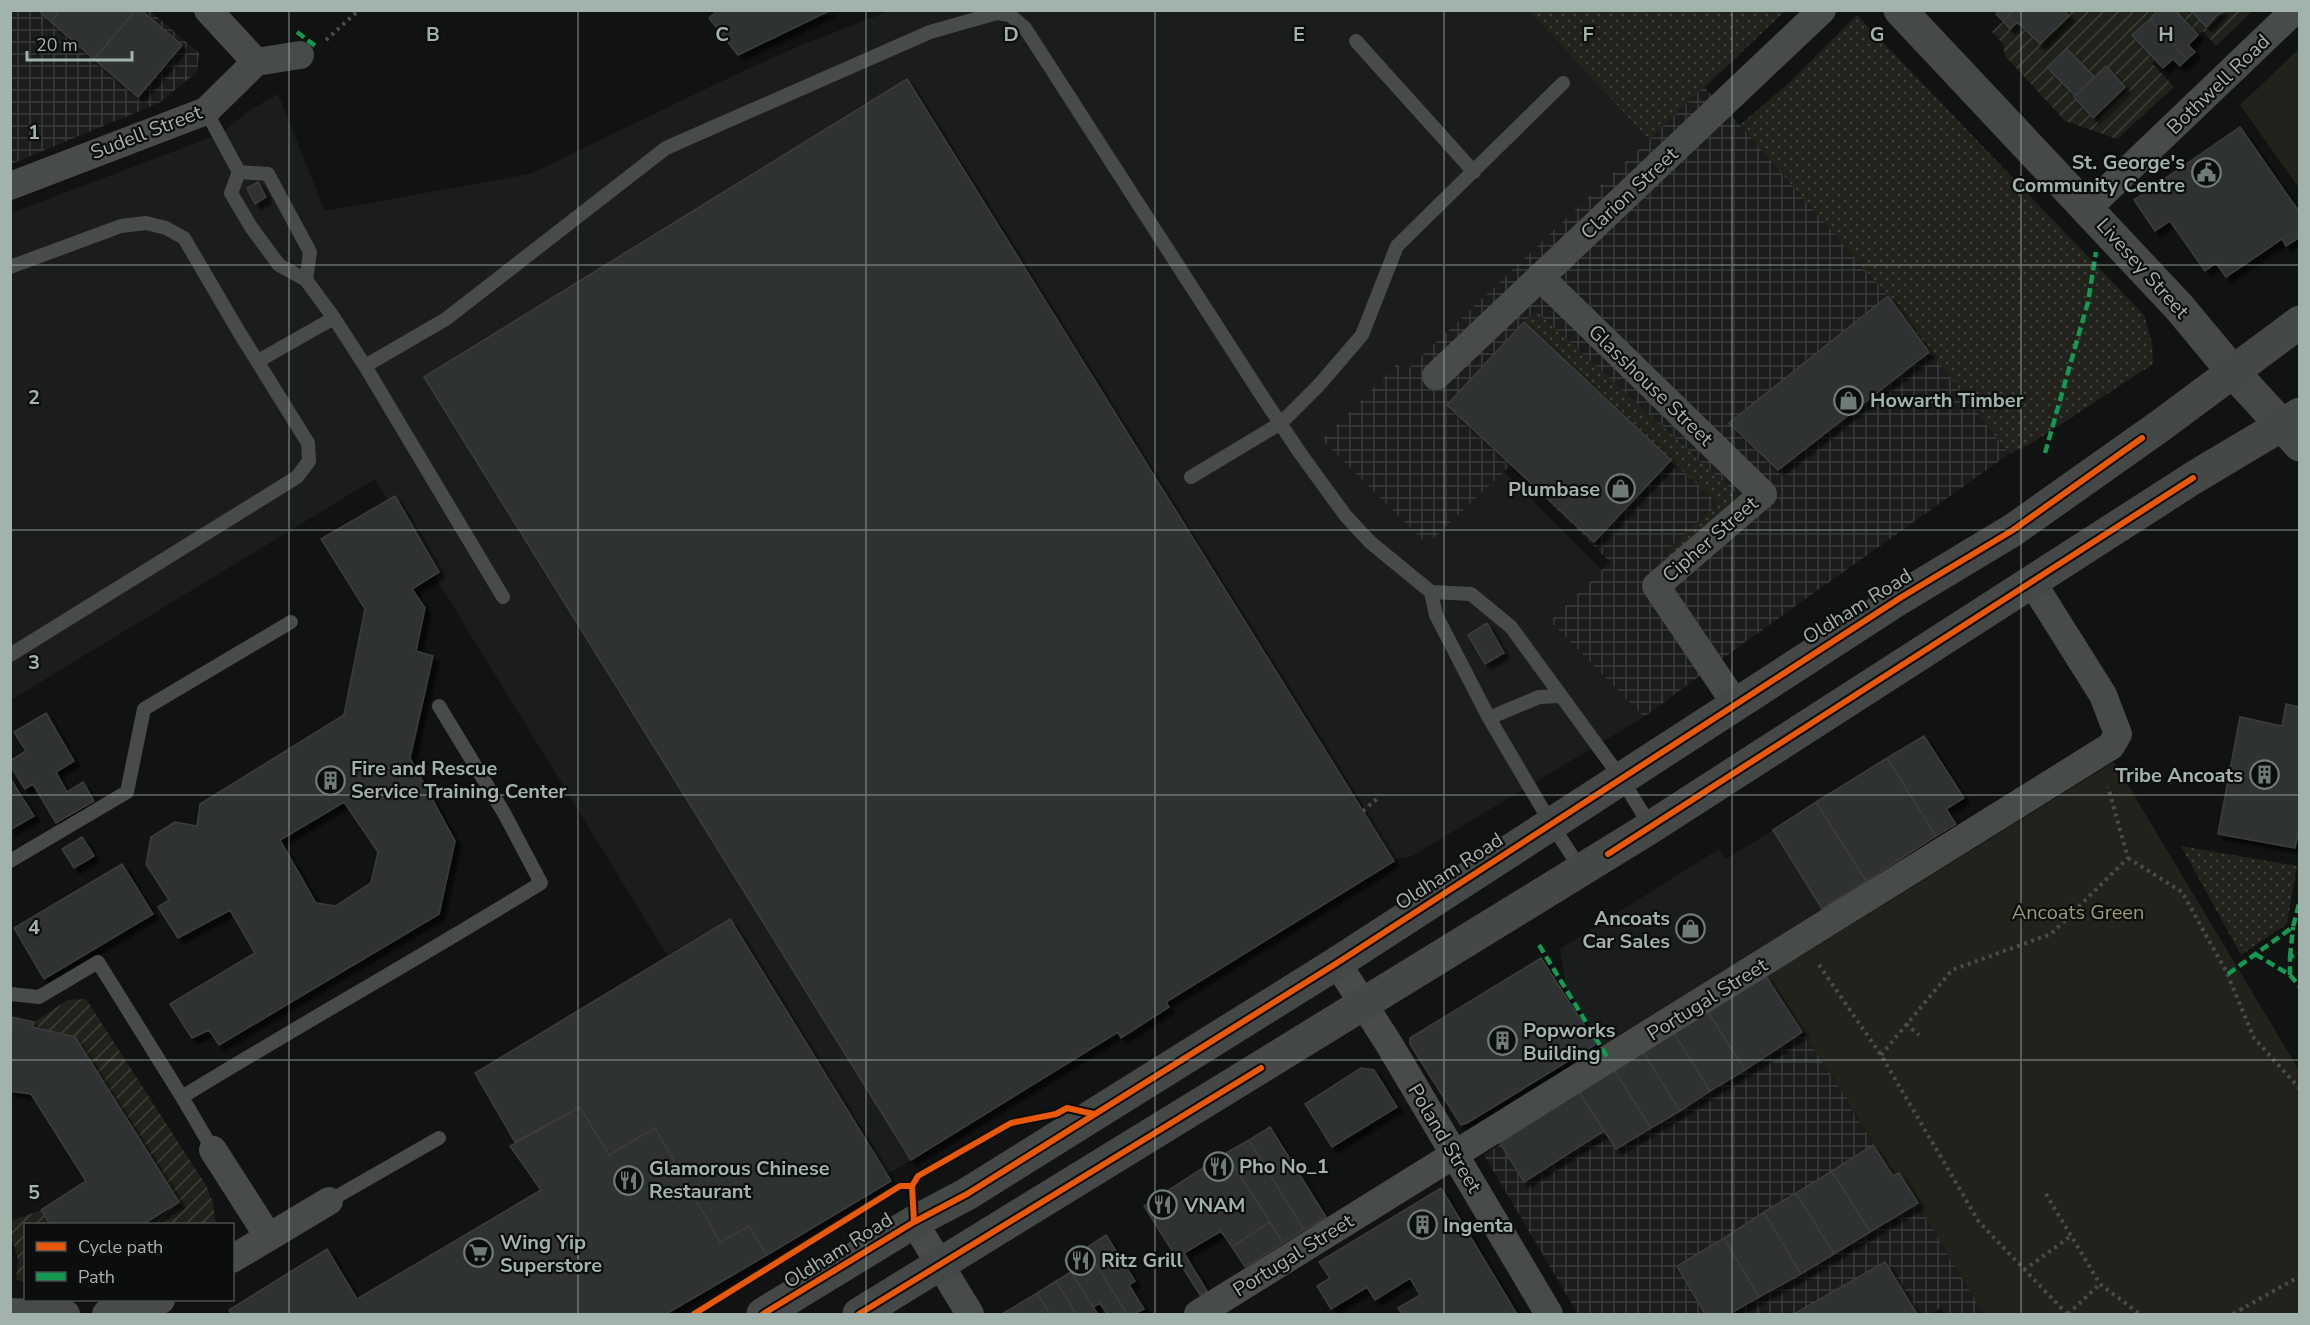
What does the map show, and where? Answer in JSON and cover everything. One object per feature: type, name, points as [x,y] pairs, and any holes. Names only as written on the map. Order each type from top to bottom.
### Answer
[{"type":"highway","name":"Oldham Road","points":[[764,1314],[914,1222],[967,1194],[1336,963],[1552,825],[1735,703],[1900,598],[2013,530],[2300,322]]},
{"type":"highway","points":[[859,1314],[1582,871],[2193,478],[2294,429]]},
{"type":"street","points":[[208,10],[256,62],[300,55]]},
{"type":"street","name":"Clarion Street","points":[[1436,376],[1822,10]]},
{"type":"street","name":"Livesey Street","points":[[1900,10],[2190,318],[2234,372],[2294,429]]},
{"type":"street","name":"Bothwell Road","points":[[2088,208],[2295,10]]},
{"type":"street","name":"Sudell Street","points":[[10,186],[206,111],[256,62]]},
{"type":"street","name":"Glasshouse Street","points":[[1540,277],[1763,494]]},
{"type":"street","name":"Cipher Street","points":[[1735,703],[1656,586],[1763,494]]},
{"type":"street","points":[[2032,582],[2103,695],[2108,744]]},
{"type":"street","name":"Portugal Street","points":[[1211,1311],[2108,744]]},
{"type":"street","name":"Poland Street","points":[[1336,963],[1364,1005],[1549,1314]]},
{"type":"street","points":[[213,1150],[268,1236]]},
{"type":"street","points":[[234,1258],[329,1201]]},
{"type":"street","points":[[914,1222],[970,1314]]},
{"type":"street","points":[[106,1314],[134,1311],[156,1301]]},
{"type":"street","points":[[10,1312],[66,1314]]},
{"type":"lane","points":[[365,366],[446,319],[666,148],[930,32],[997,13],[1010,15],[1024,28],[1300,453],[1345,515],[1370,542],[1431,592],[1471,594],[1511,627],[1621,778],[1651,827]]},
{"type":"lane","points":[[1356,41],[1474,172]]},
{"type":"lane","points":[[1191,477],[1281,423],[1319,386],[1362,335],[1397,246],[1563,83]]},
{"type":"lane","points":[[206,111],[239,171],[231,193],[251,227],[279,265],[306,280],[334,318],[503,597]]},
{"type":"lane","points":[[239,171],[268,174],[310,252],[306,280]]},
{"type":"lane","points":[[10,267],[121,226],[146,223],[166,228],[184,238],[308,443],[309,461],[297,477],[10,655]]},
{"type":"lane","points":[[258,362],[334,318]]},
{"type":"lane","points":[[1431,592],[1436,615],[1489,718],[1582,871]]},
{"type":"lane","points":[[10,861],[127,792],[144,709],[291,622]]},
{"type":"lane","points":[[1489,718],[1539,697],[1561,696]]},
{"type":"lane","points":[[182,1097],[542,883],[504,813],[439,706]]},
{"type":"lane","points":[[10,994],[39,997],[98,962],[213,1150]]},
{"type":"lane","points":[[329,1201],[439,1138]]},
{"type":"path","points":[[300,55],[310,55],[359,10]]},
{"type":"path","points":[[2108,744],[2128,858],[2182,892],[2226,971],[2254,1038],[2300,1089]]},
{"type":"path","points":[[1363,811],[1379,798]]},
{"type":"path","points":[[1881,1055],[1952,970],[2051,934],[2128,858]]},
{"type":"path","points":[[1801,939],[1881,1055],[1979,1222],[2068,1314],[2100,1284]]},
{"type":"path","points":[[1906,1024],[1919,1035]]},
{"type":"path","points":[[2046,1194],[2100,1284],[2140,1314]]},
{"type":"path","points":[[2024,1270],[2071,1236]]},
{"type":"path","points":[[2233,1314],[2300,1276]]},
{"type":"path","points":[[2241,1308],[2243,1314]]},
{"type":"shaded area","points":[[11,11],[150,11],[199,53],[197,72],[159,103],[11,164]]},
{"type":"shaded area","points":[[889,11],[1785,11],[1405,372],[1397,365],[1602,570],[1550,621],[1644,717],[1414,855],[1407,858],[1400,857],[1167,1002],[1169,1007],[1121,1038],[1118,1033],[880,1179],[726,921],[667,955],[375,479],[11,700],[11,213],[220,134],[250,110],[278,94],[325,211],[530,174],[745,70]]},
{"type":"shaded area","points":[[1704,87],[1740,125],[1888,296],[2009,454],[1644,717],[1550,621],[1610,562],[1511,465],[1427,544],[1322,440],[1397,364],[1405,372]]},
{"type":"shaded area","name":"Ancoats Car Sales","points":[[1773,830],[1822,909],[1603,1045],[1566,987],[1560,949],[1719,849],[1726,859]]},
{"type":"shaded area","points":[[1765,975],[1848,1100],[1847,1102],[1893,1176],[1899,1173],[1984,1314],[1945,1314],[1941,1308],[1929,1314],[1917,1314],[1885,1262],[1794,1314],[1578,1314],[1484,1155]]},
{"type":"green space","points":[[1536,11],[1785,11],[1649,139],[1532,14]]},
{"type":"green space","points":[[2063,11],[2158,11],[2133,35],[2155,60],[2152,63],[2174,87],[2117,139],[2065,121],[2005,56],[2003,44],[1992,32],[2003,21],[2010,29],[2017,22],[2040,44],[2068,16]],"holes":[[[2067,49],[2095,77],[2106,67],[2125,87],[2093,118],[2048,67]]]},
{"type":"green space","points":[[2175,11],[2190,11],[2206,26],[2222,11],[2252,11],[2216,46],[2203,31],[2198,35]]},
{"type":"green space","points":[[1857,15],[2144,315],[2152,343],[2153,364],[2032,443],[2009,454],[1888,296],[1740,125],[1792,80]]},
{"type":"green space","points":[[2299,49],[2299,188],[2240,105]]},
{"type":"green space","points":[[1536,311],[1741,498],[1665,566],[1671,546],[1718,504],[1524,322]]},
{"type":"green space","name":"Ancoats Green","points":[[2114,762],[2299,1070],[2299,1314],[1984,1314],[1899,1173],[1893,1176],[1848,1100],[1765,975],[1801,956]]},
{"type":"green space","points":[[2181,846],[2297,866],[2287,924],[2241,955]]},
{"type":"green space","points":[[86,999],[207,1187],[213,1203],[216,1223],[145,1223],[178,1202],[32,1027],[34,1022],[68,1000]]},
{"type":"green space","points":[[41,1210],[49,1223],[24,1223],[24,1282],[16,1280],[18,1260],[11,1239],[11,1221]]},
{"type":"building","points":[[38,10],[60,10],[51,22]]},
{"type":"building","points":[[60,10],[136,10],[94,59],[51,22]]},
{"type":"building","points":[[136,10],[141,10],[182,45],[138,97],[94,59]]},
{"type":"building","points":[[718,10],[831,10],[738,55],[709,18]]},
{"type":"building","points":[[2000,10],[2015,10],[2003,21],[1996,14]]},
{"type":"building","points":[[2015,10],[2063,10],[2069,16],[2040,44],[2017,22],[2010,29],[2003,21]]},
{"type":"building","points":[[2158,10],[2175,10],[2198,35],[2188,45],[2195,52],[2187,59],[2150,19]]},
{"type":"building","points":[[2190,10],[2222,10],[2206,27]]},
{"type":"building","points":[[2150,19],[2187,59],[2180,66],[2173,59],[2163,68],[2132,35]]},
{"type":"building","points":[[2067,49],[2095,77],[2075,96],[2047,67]]},
{"type":"building","points":[[2106,66],[2125,87],[2093,118],[2074,97]]},
{"type":"building","points":[[907,79],[1394,861],[1166,1002],[1169,1007],[1121,1038],[1118,1032],[911,1160],[424,377]]},
{"type":"building","points":[[2240,127],[2300,213],[2300,237],[2286,246],[2282,239],[2226,277],[2216,263],[2205,271],[2170,221],[2155,231],[2134,200]]},
{"type":"building","points":[[258,182],[266,197],[255,204],[247,188]]},
{"type":"building","points":[[1888,296],[1929,352],[1778,470],[1729,423]]},
{"type":"building","points":[[1524,322],[1671,460],[1594,542],[1447,405]]},
{"type":"building","name":"Fire and Rescue Service Training Center","points":[[395,496],[439,572],[412,589],[425,608],[416,651],[433,656],[410,758],[455,841],[439,914],[219,1045],[209,1030],[192,1038],[170,1004],[255,953],[230,910],[178,938],[158,907],[169,900],[146,864],[151,837],[175,822],[197,826],[200,804],[344,715],[365,609],[321,539]],"holes":[[[344,802],[378,852],[371,883],[336,906],[316,903],[280,840]]]},
{"type":"building","points":[[1487,623],[1504,653],[1485,664],[1468,635]]},
{"type":"building","name":"Tribe Ancoats","points":[[2286,704],[2300,707],[2300,825],[2295,848],[2218,834],[2240,717],[2282,726]]},
{"type":"building","points":[[46,713],[74,761],[56,772],[67,792],[83,782],[94,801],[56,823],[33,784],[25,789],[10,765],[10,761],[26,751],[14,732]]},
{"type":"building","points":[[1924,736],[1964,798],[1946,809],[1956,824],[1936,836],[1887,758]]},
{"type":"building","points":[[1887,758],[1936,836],[1866,881],[1816,802]]},
{"type":"building","points":[[10,778],[34,816],[10,830]]},
{"type":"building","points":[[1816,802],[1866,881],[1822,909],[1773,830]]},
{"type":"building","points":[[82,837],[94,856],[74,868],[62,849]]},
{"type":"building","points":[[122,864],[153,914],[44,979],[14,928]]},
{"type":"building","points":[[730,919],[891,1181],[767,1255],[749,1226],[720,1242],[655,1128],[609,1155],[580,1107],[515,1142],[475,1073]]},
{"type":"building","name":"Popworks Building","points":[[1541,958],[1596,1044],[1461,1125],[1410,1044],[1410,1038]]},
{"type":"building","points":[[1765,975],[1802,1032],[1745,1070],[1708,1012]]},
{"type":"building","points":[[1708,1012],[1745,1070],[1710,1091],[1674,1033]]},
{"type":"building","points":[[12,1017],[34,1022],[32,1027],[75,1037],[179,1202],[145,1223],[49,1223],[41,1210],[86,1181],[31,1094],[10,1091]]},
{"type":"building","points":[[1674,1033],[1710,1091],[1680,1111],[1643,1052]]},
{"type":"building","points":[[1643,1052],[1680,1111],[1651,1128],[1614,1070]]},
{"type":"building","points":[[1361,1068],[1374,1070],[1397,1107],[1332,1147],[1305,1104]]},
{"type":"building","points":[[1614,1070],[1651,1128],[1616,1149],[1579,1092]]},
{"type":"building","points":[[1579,1092],[1604,1131],[1524,1182],[1500,1143]]},
{"type":"building","points":[[580,1107],[609,1155],[655,1128],[720,1242],[749,1226],[767,1255],[666,1314],[231,1314],[229,1310],[327,1249],[357,1299],[541,1190],[510,1146]]},
{"type":"building","points":[[1270,1127],[1326,1217],[1304,1230],[1249,1140]]},
{"type":"building","points":[[1249,1140],[1304,1230],[1283,1243],[1226,1153]]},
{"type":"building","points":[[1873,1145],[1893,1176],[1899,1173],[1918,1203],[1870,1232],[1832,1171]]},
{"type":"building","points":[[1226,1153],[1270,1222],[1232,1247],[1221,1231],[1184,1253],[1207,1291],[1200,1295],[1144,1206]]},
{"type":"building","points":[[1832,1171],[1870,1232],[1834,1254],[1796,1193]]},
{"type":"building","name":"Ingenta","points":[[1441,1188],[1517,1314],[1402,1314],[1398,1308],[1420,1295],[1410,1278],[1375,1300],[1367,1287],[1331,1309],[1317,1286],[1330,1278],[1319,1262]]},
{"type":"building","points":[[1796,1193],[1834,1254],[1801,1274],[1764,1212]]},
{"type":"building","points":[[1764,1212],[1801,1274],[1759,1297],[1724,1238]]},
{"type":"building","points":[[1270,1222],[1283,1243],[1245,1267],[1232,1247]]},
{"type":"building","points":[[1106,1235],[1135,1281],[1129,1285],[1144,1309],[1134,1314],[1127,1314],[1086,1248]]},
{"type":"building","points":[[1724,1238],[1759,1297],[1729,1314],[1705,1314],[1677,1266]]},
{"type":"building","points":[[1086,1248],[1127,1314],[1107,1314],[1100,1303],[1093,1307],[1071,1272],[1065,1260]]},
{"type":"building","points":[[1885,1262],[1917,1314],[1794,1314]]},
{"type":"building","points":[[1071,1272],[1098,1314],[1076,1314],[1056,1281]]},
{"type":"building","points":[[1056,1281],[1076,1314],[1050,1314],[1037,1293]]},
{"type":"building","points":[[1037,1293],[1050,1314],[1002,1314]]},
{"type":"marked path","points":[[297,32],[318,48]]},
{"type":"marked path","points":[[2045,453],[2088,302],[2096,252]]},
{"type":"marked path","points":[[2228,974],[2293,927],[2300,900]]},
{"type":"marked path","points":[[2290,957],[2293,927]]},
{"type":"marked path","points":[[1539,945],[1609,1060]]},
{"type":"marked path","points":[[2255,954],[2290,975],[2290,957],[2300,953]]},
{"type":"marked path","points":[[2290,975],[2300,987]]},
{"type":"cycle path","points":[[763,1314],[914,1222],[967,1194],[1337,963],[1900,598],[2013,530],[2142,438]]},
{"type":"cycle path","points":[[1608,854],[2193,478]]},
{"type":"cycle path","points":[[859,1314],[1261,1068]]},
{"type":"cycle path","points":[[914,1222],[912,1186],[918,1176],[1011,1123],[1056,1114],[1067,1108],[1094,1114]]},
{"type":"cycle path","points":[[694,1314],[900,1186],[912,1186]]},
{"type":"place","name":"St. George's Community Centre","points":[[2206,173]]},
{"type":"place","name":"Howarth Timber","points":[[1849,400]]},
{"type":"place","name":"Plumbase","points":[[1621,489]]},
{"type":"place","name":"Tribe Ancoats","points":[[2264,775]]},
{"type":"place","name":"Fire and Rescue Service Training Center","points":[[330,780]]},
{"type":"place","name":"Ancoats Car Sales","points":[[1691,929]]},
{"type":"place","name":"Popworks Building","points":[[1502,1041]]},
{"type":"place","name":"Pho No_1","points":[[1218,1166]]},
{"type":"place","name":"Glamorous Chinese Restaurant","points":[[628,1180]]},
{"type":"place","name":"VNAM","points":[[1163,1205]]},
{"type":"place","name":"Ingenta","points":[[1422,1225]]},
{"type":"place","name":"Wing Yip Superstore","points":[[479,1253]]},
{"type":"place","name":"Ritz Grill","points":[[1080,1260]]}]
